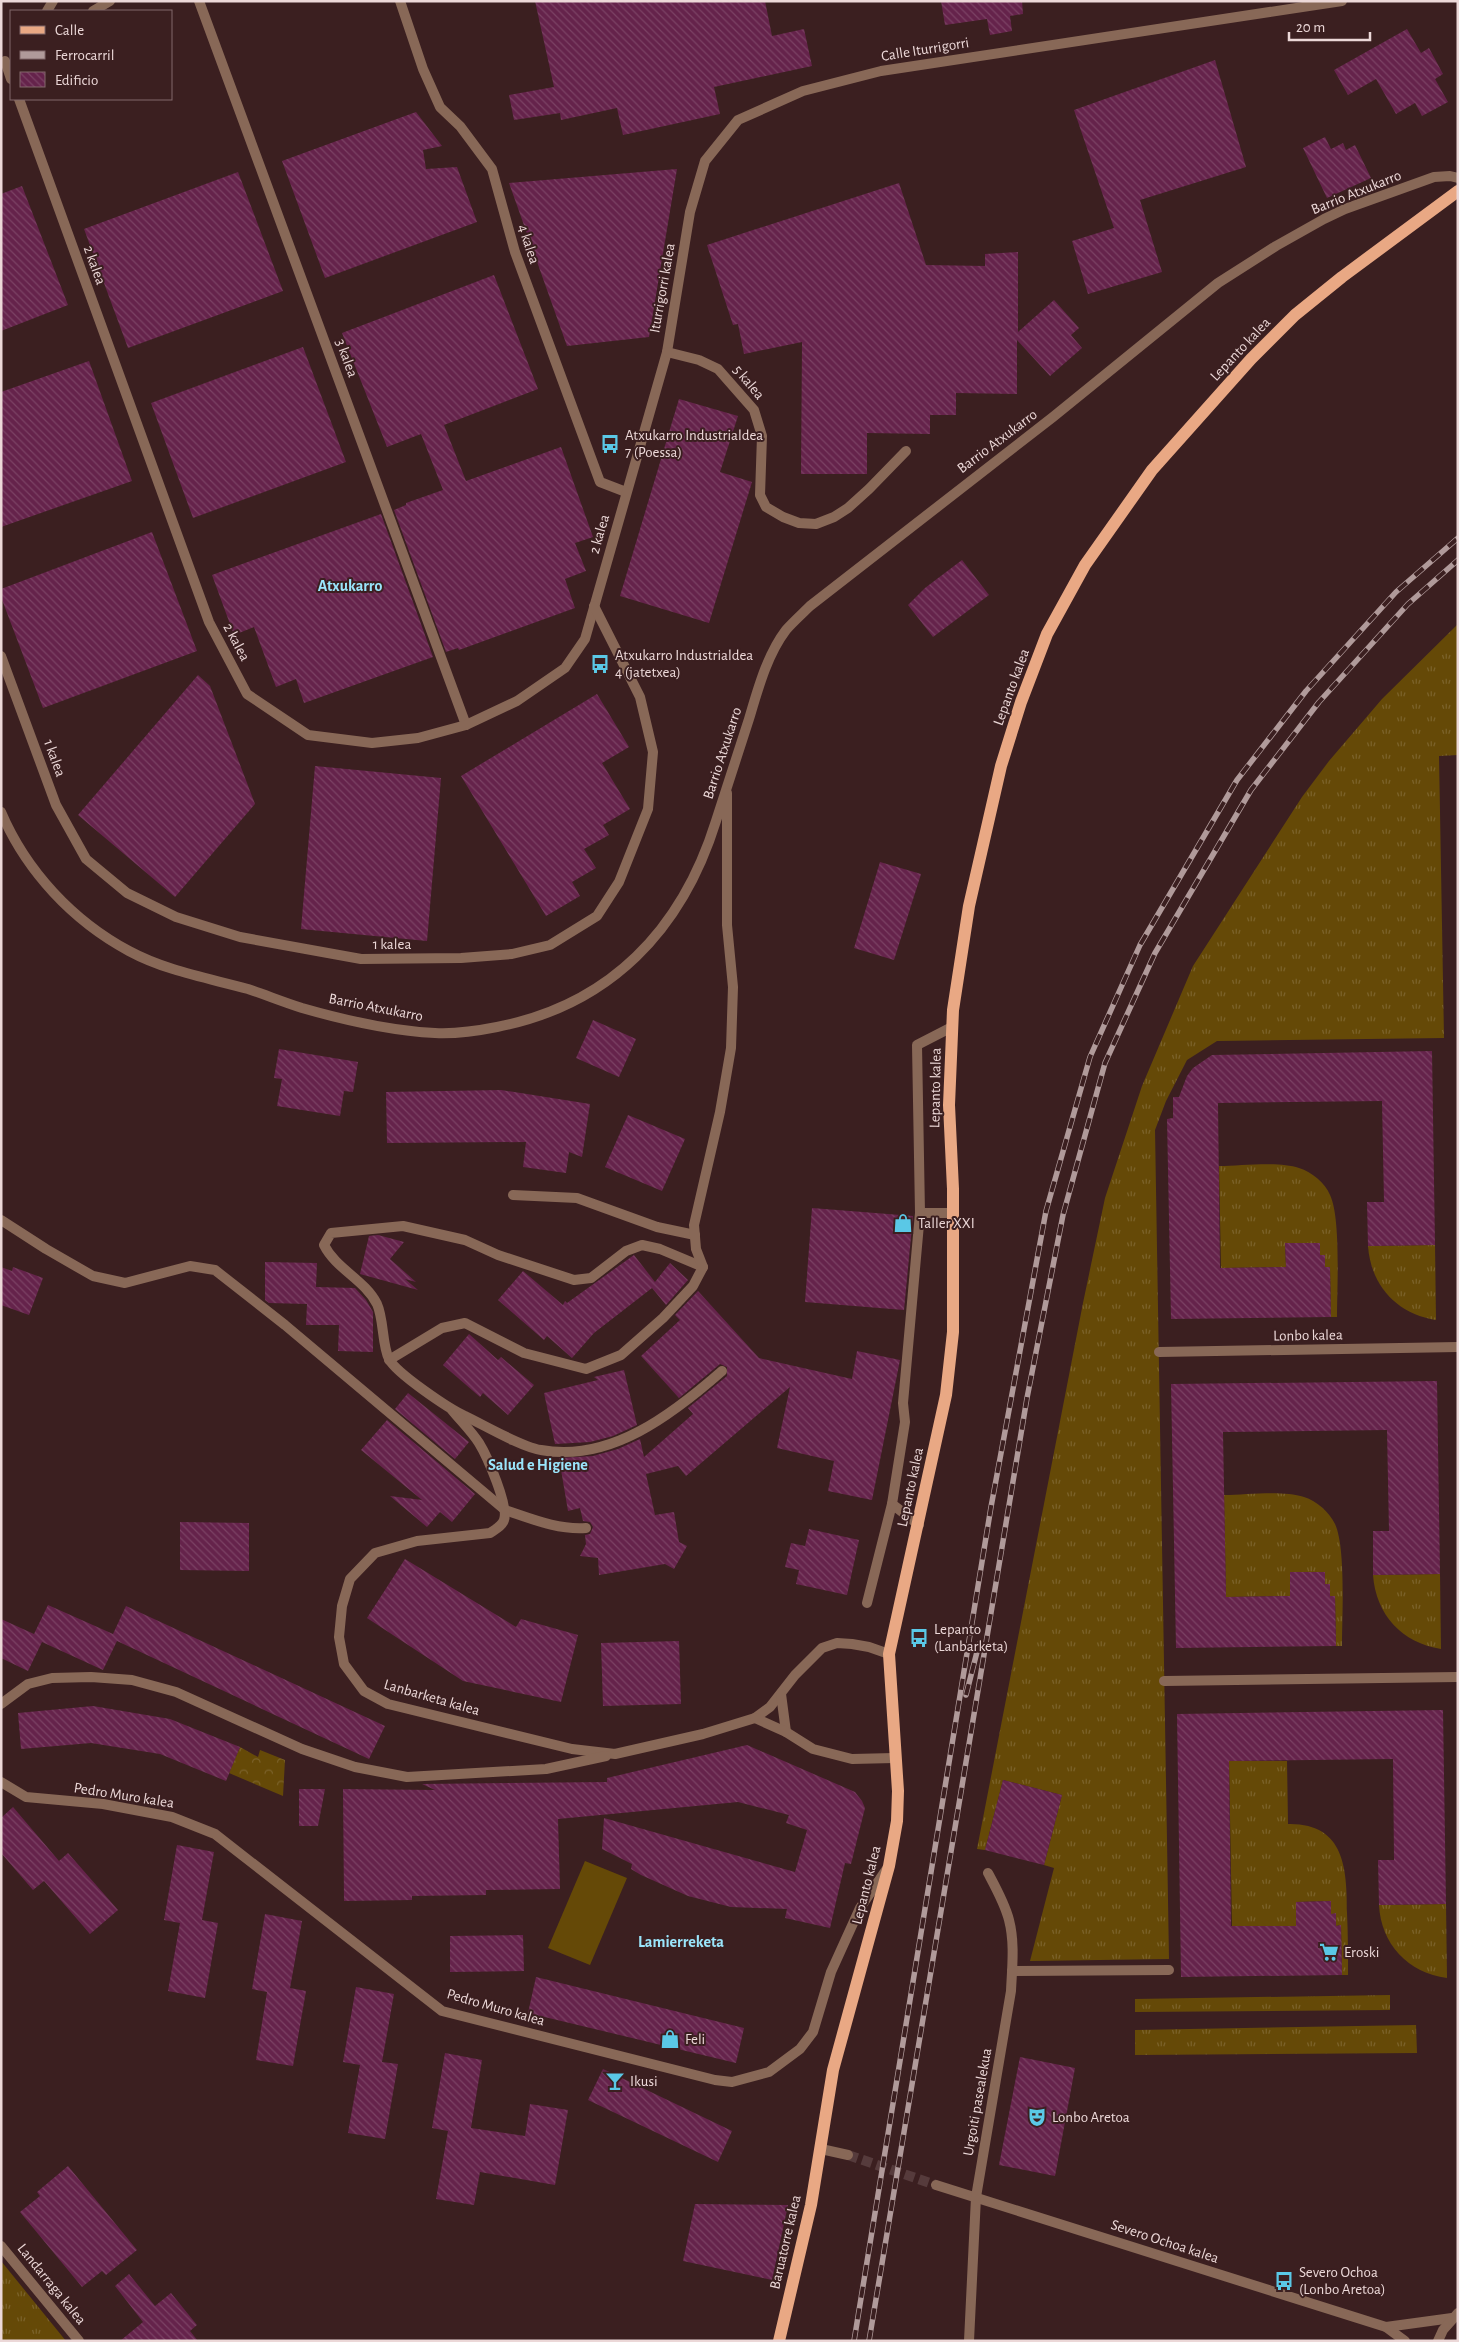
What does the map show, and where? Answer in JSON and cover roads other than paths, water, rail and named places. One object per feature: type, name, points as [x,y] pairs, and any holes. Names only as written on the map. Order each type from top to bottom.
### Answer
[{"type":"main road","name":"Lepanto kalea","points":[[821,2149],[832,2070],[889,1866],[896,1821],[898,1791],[894,1758],[889,1654],[919,1525],[946,1395],[953,1332],[953,1213],[948,1105],[952,1027],[969,906],[1001,766],[1020,702],[1047,634],[1085,565],[1152,470],[1251,359],[1302,310],[1458,191]]},
{"type":"main road","name":"Baruatorre kalea","points":[[779,2341],[811,2205],[821,2149]]},
{"type":"street","points":[[95,10],[110,1]]},
{"type":"street","name":"3 kalea","points":[[199,1],[466,725]]},
{"type":"street","name":"4 kalea","points":[[400,1],[423,69],[440,107],[460,126],[492,169],[515,252],[600,482],[626,492]]},
{"type":"street","name":"Calle Iturrigorri","points":[[758,111],[803,91],[881,71],[1342,1]]},
{"type":"street","points":[[5,60],[10,76]]},
{"type":"street","name":"2 kalea","points":[[18,100],[209,622],[247,694],[308,736],[372,743],[418,738],[466,725],[517,701],[565,668],[585,639],[626,492]]},
{"type":"street","name":"Iturrigorri kalea","points":[[626,492],[667,352],[690,212],[705,161],[738,120],[758,111]]},
{"type":"street","name":"Barrio Atxukarro","points":[[1,812],[23,855],[53,892],[74,913],[130,952],[199,977],[248,989],[301,1008],[396,1029],[437,1033],[480,1030],[521,1022],[558,1009],[595,991],[630,964],[659,933],[680,904],[697,871],[713,831],[727,781],[771,657],[786,630],[810,606],[1053,417],[1218,283],[1308,228],[1345,209],[1434,177],[1450,176],[1458,178]]},
{"type":"street","name":"5 kalea","points":[[667,352],[699,360],[718,369],[754,410],[762,436],[760,495],[766,507],[783,517],[799,523],[816,524],[834,517],[870,489],[906,451]]},
{"type":"street","name":"1 kalea","points":[[1,656],[56,805],[86,859],[127,893],[176,917],[240,937],[360,959],[412,959],[512,954],[550,945],[597,916],[619,882],[648,810],[653,752],[640,697],[594,606]]},
{"type":"street","points":[[389,1360],[442,1328],[466,1323],[524,1353],[586,1369],[621,1355],[663,1318],[693,1286],[703,1267],[696,1249],[694,1225],[720,1112],[732,1048],[733,987],[727,925],[727,781]]},
{"type":"street","points":[[867,1602],[892,1504],[905,1422],[903,1403],[920,1213],[917,1045],[952,1027]]},
{"type":"street","points":[[513,1195],[577,1198],[657,1227],[695,1235]]},
{"type":"street","points":[[920,1213],[953,1213]]},
{"type":"street","points":[[1,1220],[93,1276],[124,1283],[190,1266],[215,1270],[285,1325],[506,1510],[544,1523],[571,1529],[586,1528]]},
{"type":"street","points":[[703,1267],[660,1249],[642,1245],[626,1251],[591,1278],[574,1280],[498,1255],[465,1240],[403,1226],[331,1233],[324,1245],[330,1258],[356,1280],[376,1303],[389,1360],[418,1386],[452,1410],[539,1450],[566,1452],[604,1446],[641,1431],[684,1404],[722,1371]]},
{"type":"street","name":"Lonbo kalea","points":[[1159,1352],[1458,1348]]},
{"type":"street","points":[[452,1410],[480,1444],[498,1485],[506,1510]]},
{"type":"street","points":[[892,1504],[919,1525]]},
{"type":"street","name":"Lanbarketa kalea","points":[[506,1510],[500,1527],[490,1532],[417,1541],[375,1553],[350,1579],[342,1606],[339,1637],[344,1664],[364,1691],[388,1704],[572,1749],[615,1754],[703,1734],[755,1718],[770,1707],[795,1676],[822,1648],[837,1643],[852,1644],[869,1647],[889,1654]]},
{"type":"street","points":[[1,1704],[28,1684],[52,1678],[92,1677],[132,1680],[176,1692],[302,1749],[355,1767],[407,1777],[546,1769],[615,1754]]},
{"type":"street","points":[[1164,1681],[1458,1677]]},
{"type":"street","points":[[782,1694],[786,1732]]},
{"type":"street","points":[[755,1718],[786,1732],[813,1749],[852,1759],[894,1758]]},
{"type":"street","name":"Pedro Muro kalea","points":[[1,1782],[26,1797],[104,1804],[172,1817],[215,1834],[442,2011],[715,2080],[732,2082],[769,2072],[800,2049],[813,2032],[831,1972],[860,1908],[889,1866]]},
{"type":"street","name":"Urgoiti pasealekua","points":[[969,2341],[976,2197],[1011,1991],[1013,1949],[1009,1920],[988,1873]]},
{"type":"street","points":[[1012,1971],[1169,1970]]},
{"type":"street","points":[[821,2149],[848,2155]]},
{"type":"street","name":"Severo Ochoa kalea","points":[[936,2185],[1386,2327],[1405,2341]]},
{"type":"street","name":"Landarraga kalea","points":[[1,2246],[79,2341]]},
{"type":"street","points":[[1438,2341],[1455,2315]]},
{"type":"street","name":"Severo Ochoa kalea","points":[[1386,2327],[1455,2315]]},
{"type":"tunnel","points":[[848,2155],[936,2185]]},
{"type":"railway","points":[[854,2341],[991,1507],[1046,1211],[1090,1057],[1140,945],[1237,780],[1306,691],[1396,592],[1458,538]]},
{"type":"railway","points":[[869,2341],[1027,1398],[1063,1215],[1105,1063],[1155,953],[1251,790],[1319,702],[1408,604],[1458,560]]},
{"type":"railway","points":[[966,1695],[979,1644]]},
{"type":"place","name":"Atxukarro Industrialdea 7 (Poessa)","points":[[610,444]]},
{"type":"place","name":"Atxukarro Industrialdea 4 (jatetxea)","points":[[600,664]]},
{"type":"place","name":"Taller XXI","points":[[903,1223]]},
{"type":"place","name":"Lepanto (Lanbarketa)","points":[[919,1638]]},
{"type":"place","name":"Eroski","points":[[1329,1952]]},
{"type":"place","name":"Feli","points":[[670,2039]]},
{"type":"place","name":"Ikusi","points":[[615,2081]]},
{"type":"place","name":"Lonbo Aretoa","points":[[1037,2117]]},
{"type":"place","name":"Severo Ochoa (Lonbo Aretoa)","points":[[1284,2281]]},
{"type":"district","name":"Atxukarro","points":[[350,585]]},
{"type":"district","name":"Salud e Higiene","points":[[538,1464]]},
{"type":"district","name":"Lamierreketa","points":[[681,1941]]}]
